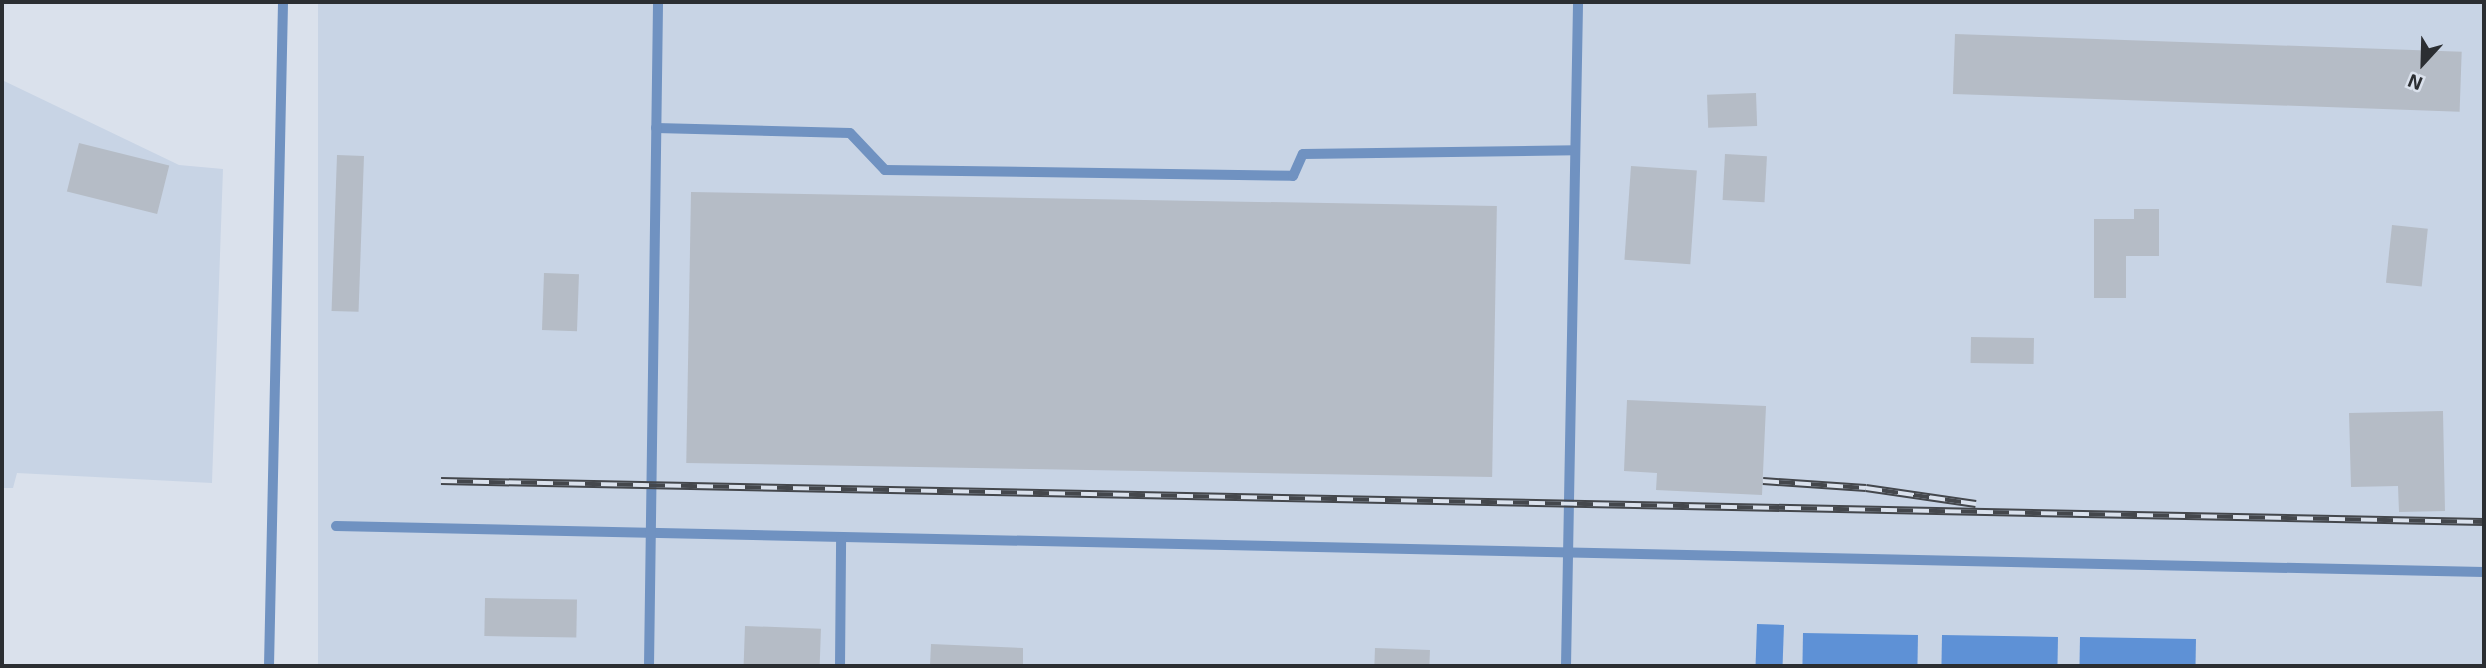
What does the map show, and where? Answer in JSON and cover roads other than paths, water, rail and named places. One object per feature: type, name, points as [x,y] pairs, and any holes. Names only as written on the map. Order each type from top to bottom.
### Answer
[{"type":"lane","points":[[270,666],[283,2]]},
{"type":"lane","points":[[649,666],[658,2]]},
{"type":"lane","points":[[1566,666],[1578,2]]},
{"type":"lane","points":[[656,128],[850,133],[885,170],[1293,176],[1303,154],[1575,150]]},
{"type":"lane","points":[[336,526],[1568,555],[2484,572]]},
{"type":"lane","points":[[840,666],[841,539]]},
{"type":"water","points":[[1757,624],[1784,625],[1783,666],[1756,666]]},
{"type":"water","points":[[1803,633],[1918,635],[1917,666],[1802,666]]},
{"type":"water","points":[[1942,635],[2058,637],[2057,666],[1941,666]]},
{"type":"water","points":[[2080,637],[2196,639],[2196,666],[2079,666]]},
{"type":"railway","points":[[441,481],[2484,522]]},
{"type":"railway","points":[[1763,481],[1866,488],[1976,504]]}]
